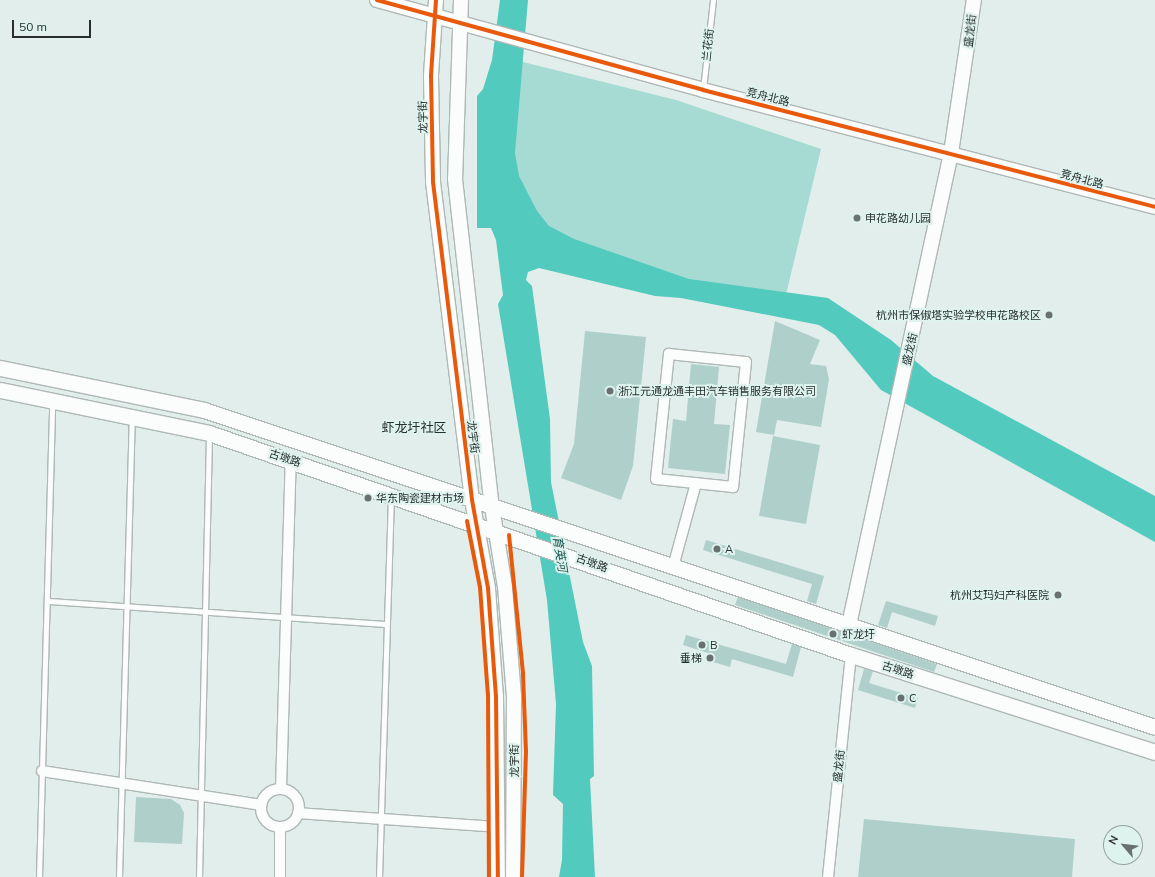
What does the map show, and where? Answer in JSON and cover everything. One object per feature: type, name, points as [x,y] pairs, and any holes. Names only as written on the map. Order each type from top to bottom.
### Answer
[{"type":"main road","name":"古墩路","points":[[0,368],[204,410],[528,518],[565,532],[1155,726]]},
{"type":"main road","name":"古墩路","points":[[0,390],[209,433],[569,555],[851,655],[1155,752]]},
{"type":"street","name":"竞舟北路","points":[[377,0],[703,90],[951,153],[1155,208]]},
{"type":"street","name":"龙宇街","points":[[436,0],[431,76],[433,182],[472,500],[478,524],[488,588],[496,696],[499,827],[498,877]]},
{"type":"street","name":"龙宇街","points":[[461,0],[459,23],[455,179],[514,696],[513,877]]},
{"type":"street","name":"盛龙街","points":[[849,625],[911,345],[951,153],[974,0]]},
{"type":"street","points":[[669,354],[746,362],[733,487],[696,483],[656,479],[669,354]]},
{"type":"street","points":[[281,790],[289,618],[291,460]]},
{"type":"street","points":[[673,567],[696,483]]},
{"type":"street","name":"盛龙街","points":[[828,877],[851,655]]},
{"type":"street","points":[[42,772],[122,782],[261,805]]},
{"type":"street","points":[[281,790],[293,795],[298,813],[292,823],[280,827],[265,820],[261,805],[270,792],[281,790]]},
{"type":"street","points":[[298,813],[382,817],[499,827]]},
{"type":"street","points":[[280,827],[280,877]]},
{"type":"lane","name":"兰花街","points":[[703,90],[713,0]]},
{"type":"lane","points":[[39,877],[48,601],[52,400]]},
{"type":"lane","points":[[119,877],[132,418]]},
{"type":"lane","points":[[199,877],[209,433]]},
{"type":"lane","points":[[379,877],[391,494]]},
{"type":"lane","points":[[48,601],[386,624]]},
{"type":"shaded area","points":[[507,58],[676,100],[821,149],[783,307],[508,236]]},
{"type":"water","name":"育英河","points":[[500,0],[528,0],[515,153],[519,176],[537,211],[549,226],[574,239],[689,279],[828,298],[891,340],[933,376],[1155,496],[1155,542],[881,390],[835,335],[819,325],[681,298],[655,296],[539,268],[528,272],[526,280],[532,286],[550,419],[551,482],[583,642],[592,666],[594,776],[590,779],[595,877],[559,877],[562,860],[563,804],[553,795],[556,704],[547,600],[498,304],[503,295],[496,240],[491,228],[477,228],[477,96],[483,89],[492,60]]},
{"type":"building","points":[[775,321],[820,340],[810,364],[826,366],[829,379],[821,427],[777,420],[774,435],[756,432]]},
{"type":"building","name":"浙江元通龙通丰田汽车销售服务有限公司","points":[[585,331],[646,337],[633,466],[621,500],[561,478],[574,444]]},
{"type":"building","points":[[691,364],[719,367],[714,424],[730,425],[725,474],[668,468],[673,419],[686,421]]},
{"type":"building","points":[[773,436],[820,445],[806,524],[759,516]]},
{"type":"building","points":[[706,540],[824,576],[816,604],[807,601],[812,584],[703,550]]},
{"type":"building","points":[[738,597],[937,664],[934,672],[735,605]]},
{"type":"building","points":[[886,601],[938,616],[935,626],[892,612],[887,628],[878,625]]},
{"type":"building","points":[[686,635],[786,664],[792,644],[801,647],[793,677],[732,659],[730,667],[706,660],[708,653],[683,645]]},
{"type":"building","points":[[864,669],[873,671],[869,683],[918,698],[915,708],[858,690]]},
{"type":"building","points":[[136,797],[171,799],[180,805],[184,813],[182,844],[134,842]]},
{"type":"building","points":[[864,819],[1075,839],[1072,877],[858,877]]},
{"type":"cycle path","points":[[377,0],[703,90],[1155,207]]},
{"type":"cycle path","points":[[436,0],[431,76],[433,182],[472,500],[488,588],[496,696],[498,877]]},
{"type":"cycle path","points":[[467,521],[480,587],[488,695],[489,877]]},
{"type":"cycle path","points":[[509,535],[523,674],[526,751],[522,877]]},
{"type":"place","name":"申花路幼儿园","points":[[857,218]]},
{"type":"place","name":"杭州市保俶塔实验学校申花路校区","points":[[1049,315]]},
{"type":"place","name":"浙江元通龙通丰田汽车销售服务有限公司","points":[[610,391]]},
{"type":"place","name":"华东陶瓷建材市场","points":[[368,498]]},
{"type":"place","name":"A","points":[[717,549]]},
{"type":"place","name":"杭州艾玛妇产科医院","points":[[1058,595]]},
{"type":"place","name":"虾龙圩","points":[[833,634]]},
{"type":"place","name":"B","points":[[702,645]]},
{"type":"place","name":"垂梯","points":[[710,658]]},
{"type":"place","name":"C","points":[[901,698]]},
{"type":"district","name":"虾龙圩社区","points":[[414,427]]}]
